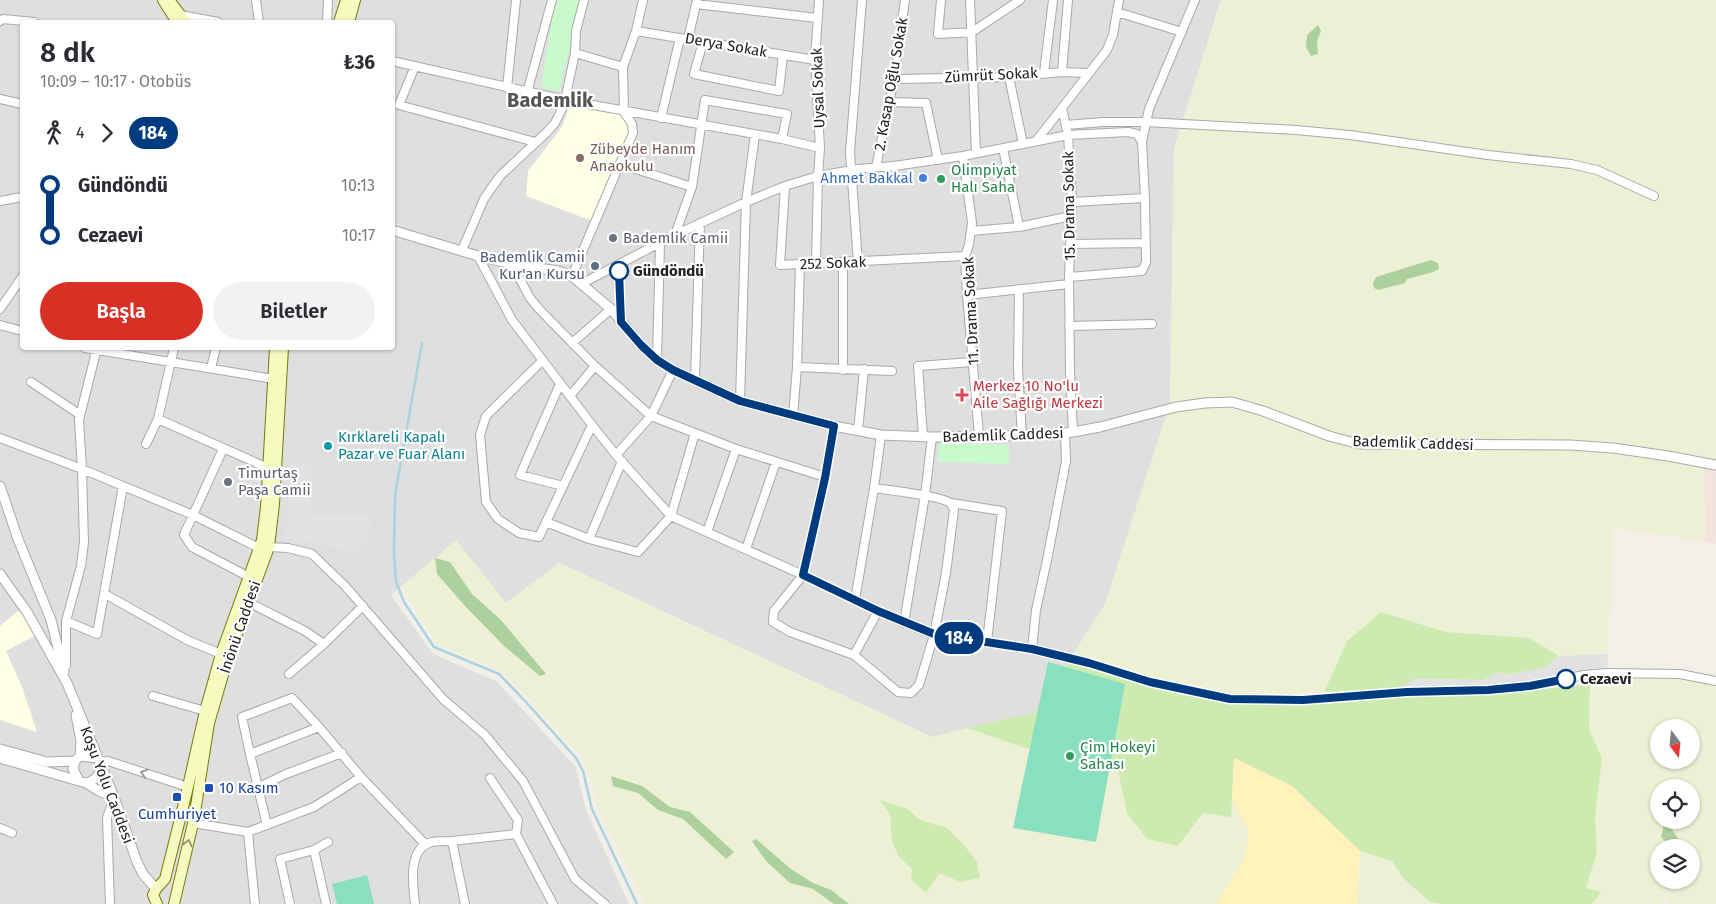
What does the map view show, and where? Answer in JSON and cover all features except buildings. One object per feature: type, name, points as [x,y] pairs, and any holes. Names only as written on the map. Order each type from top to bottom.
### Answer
[{"type":"main road","points":[[163,0],[181,20]]},
{"type":"main road","points":[[169,0],[181,20]]},
{"type":"main road","points":[[340,20],[346,0]]},
{"type":"main road","points":[[350,20],[355,0]]},
{"type":"main road","name":"İnönü Caddesi","points":[[158,888],[165,879],[205,712],[221,654],[248,577],[264,548],[262,540],[266,507],[275,350]]},
{"type":"main road","name":"İnönü Caddesi","points":[[174,901],[193,824],[209,723],[248,602],[264,548],[274,504],[283,350]]},
{"type":"main road","points":[[157,904],[154,898],[158,888],[165,885],[174,889],[174,901]]},
{"type":"street","points":[[256,0],[259,20]]},
{"type":"street","points":[[327,20],[328,0]]},
{"type":"street","points":[[506,88],[516,0]]},
{"type":"street","points":[[527,93],[552,0]]},
{"type":"street","points":[[462,250],[481,206],[492,187],[501,175],[555,123],[565,100],[575,53],[576,31],[584,0]]},
{"type":"street","points":[[572,276],[634,133],[632,124],[624,112],[623,67],[636,31],[643,0]]},
{"type":"street","name":"Uysal Sokak","points":[[816,263],[820,148],[815,60],[819,0]]},
{"type":"street","points":[[858,262],[850,152],[862,0]]},
{"type":"street","name":"2. Kasap Oğlu Sokak","points":[[876,167],[890,102],[906,0]]},
{"type":"street","points":[[941,0],[938,34],[972,32],[1020,0]]},
{"type":"street","points":[[970,0],[976,153]]},
{"type":"street","points":[[1044,73],[1053,0]]},
{"type":"street","points":[[1062,72],[1068,0]]},
{"type":"street","points":[[1036,142],[1107,50],[1113,34],[1119,0]]},
{"type":"street","points":[[967,295],[1142,270],[1146,262],[1142,142],[1149,109],[1195,0]]},
{"type":"street","points":[[660,118],[697,2],[817,18]]},
{"type":"street","points":[[1117,12],[1182,32]]},
{"type":"street","points":[[0,21],[2,18],[20,20]]},
{"type":"street","name":"Derya Sokak","points":[[636,31],[815,60]]},
{"type":"street","points":[[703,42],[694,74],[779,91],[783,55]]},
{"type":"street","points":[[575,53],[623,67]]},
{"type":"street","points":[[395,62],[527,93],[782,139],[820,148]]},
{"type":"street","points":[[415,66],[399,105],[535,142]]},
{"type":"street","name":"Zümrüt Sokak","points":[[894,79],[1009,77],[1062,72],[1088,73]]},
{"type":"street","points":[[1009,77],[1023,144]]},
{"type":"street","points":[[0,99],[20,104]]},
{"type":"street","points":[[675,235],[692,187],[705,100],[787,114],[782,139]]},
{"type":"street","points":[[890,102],[926,104],[938,160]]},
{"type":"street","name":"15. Drama Sokak","points":[[1032,649],[1036,610],[1066,461],[1069,433],[1069,281],[1072,202],[1068,136],[1062,108]]},
{"type":"street","points":[[1066,125],[1103,122],[1146,122],[1296,130],[1350,135],[1488,155],[1571,164],[1597,170],[1654,196]]},
{"type":"street","points":[[582,284],[700,223],[785,186],[818,176],[964,156],[1068,136],[1128,132],[1137,134],[1142,142]]},
{"type":"street","points":[[740,401],[746,202],[755,135]]},
{"type":"street","points":[[1002,148],[1019,227]]},
{"type":"street","name":"11. Drama Sokak","points":[[964,156],[972,224],[970,245],[965,256],[967,295],[979,436]]},
{"type":"street","points":[[620,164],[692,187]]},
{"type":"street","name":"252 Sokak","points":[[785,186],[780,265],[965,256]]},
{"type":"street","points":[[0,201],[20,198]]},
{"type":"street","points":[[1072,202],[1145,198]]},
{"type":"street","points":[[972,231],[1019,227],[1071,216]]},
{"type":"street","points":[[695,380],[700,223]]},
{"type":"street","name":"Bademlik Caddesi","points":[[395,231],[478,256],[512,264],[558,271],[572,276],[611,309],[641,345],[657,360],[673,370],[740,401],[858,431],[881,435],[927,436],[1022,436],[1069,433],[1176,407],[1232,402],[1263,411],[1329,436],[1359,444],[1570,445],[1613,448],[1716,465]]},
{"type":"street","points":[[657,360],[660,243]]},
{"type":"street","points":[[1070,244],[1145,243]]},
{"type":"street","points":[[478,256],[512,320],[616,455],[671,516],[904,623],[934,634],[1032,649],[1089,663],[1150,682],[1230,699],[1303,700],[1407,692],[1488,690],[1530,686],[1584,675],[1606,673],[1680,674],[1716,680]]},
{"type":"street","points":[[843,263],[844,370]]},
{"type":"street","points":[[512,264],[534,304],[595,366],[651,416],[736,449],[825,478]]},
{"type":"street","points":[[793,416],[798,367],[800,264]]},
{"type":"street","points":[[619,265],[621,322]]},
{"type":"street","points":[[0,309],[20,281]]},
{"type":"street","points":[[1019,289],[1018,369],[1022,436]]},
{"type":"street","points":[[572,343],[611,309]]},
{"type":"street","points":[[1069,326],[1152,324]]},
{"type":"street","points":[[0,325],[20,330]]},
{"type":"street","points":[[79,420],[97,350]]},
{"type":"street","points":[[103,350],[274,379]]},
{"type":"street","points":[[146,444],[158,419],[174,350]]},
{"type":"street","points":[[211,368],[216,350]]},
{"type":"street","points":[[543,360],[486,416],[480,434],[486,502],[498,519],[519,533],[539,537],[592,425]]},
{"type":"street","points":[[904,623],[925,495],[927,436],[918,366],[972,362]]},
{"type":"street","points":[[570,396],[595,366]]},
{"type":"street","points":[[798,367],[844,370],[892,370]]},
{"type":"street","points":[[858,431],[864,369]]},
{"type":"street","points":[[616,455],[651,416],[673,370]]},
{"type":"street","points":[[31,382],[79,414],[84,542],[81,566],[66,621],[64,650],[67,683]]},
{"type":"street","points":[[560,384],[520,475],[563,486]]},
{"type":"street","points":[[158,419],[268,468]]},
{"type":"street","points":[[834,426],[825,478],[803,575],[774,611],[773,622],[790,632],[854,655],[898,692],[911,694],[919,685],[934,634],[954,514],[951,503]]},
{"type":"street","points":[[546,522],[589,539],[638,552],[671,516],[695,433]]},
{"type":"street","points":[[855,600],[881,435]]},
{"type":"street","points":[[0,438],[82,469],[193,515],[264,548],[288,548],[312,554],[363,606],[443,699],[485,735],[523,782],[575,879],[605,904]]},
{"type":"street","points":[[222,449],[184,535],[192,546],[248,577]]},
{"type":"street","points":[[707,532],[736,449]]},
{"type":"street","points":[[589,539],[622,461]]},
{"type":"street","points":[[746,549],[776,462]]},
{"type":"street","points":[[0,486],[18,539],[51,620],[67,683]]},
{"type":"street","points":[[66,621],[97,634],[123,486]]},
{"type":"street","points":[[874,488],[925,495],[951,503],[1002,511],[987,642]]},
{"type":"street","name":"Koşu Yolu Caddesi","points":[[0,574],[27,612],[67,683],[100,762],[140,870],[158,888]]},
{"type":"street","points":[[105,594],[187,640],[221,654]]},
{"type":"street","points":[[248,602],[305,631],[324,644]]},
{"type":"street","points":[[288,674],[324,644],[363,606]]},
{"type":"street","points":[[854,655],[878,611]]},
{"type":"street","points":[[153,696],[205,712]]},
{"type":"street","points":[[267,826],[242,717],[292,698],[342,752],[361,777],[426,845]]},
{"type":"street","name":"Koşu Yolu Caddesi","points":[[74,700],[81,741],[73,769],[83,782]]},
{"type":"street","points":[[250,754],[319,727]]},
{"type":"street","points":[[0,749],[47,762],[77,759],[100,762],[108,761],[188,787]]},
{"type":"street","points":[[258,788],[286,774],[342,752]]},
{"type":"street","points":[[0,758],[83,782],[114,798],[107,818],[110,904]]},
{"type":"street","points":[[83,782],[92,782],[96,778],[100,762]]},
{"type":"street","points":[[193,824],[248,832],[314,807],[361,777]]},
{"type":"street","points":[[490,778],[518,820],[516,834],[552,904]]},
{"type":"street","points":[[0,828],[12,833]]},
{"type":"street","points":[[248,832],[255,904]]},
{"type":"street","points":[[415,904],[413,867],[416,856],[426,845],[432,842],[516,834]]},
{"type":"street","points":[[452,841],[465,904]]},
{"type":"street","points":[[290,904],[280,859],[314,850],[328,842]]},
{"type":"street","points":[[314,850],[326,904]]},
{"type":"shaded area","points":[[0,0],[1221,0],[1174,150],[1170,404],[1105,604],[1036,712],[932,737],[560,563],[506,603],[456,541],[391,595],[433,654],[496,681],[576,767],[586,810],[629,904],[0,904]]},
{"type":"shaded area","points":[[1221,0],[1716,0],[1716,461],[1612,443],[1371,441],[1325,431],[1260,406],[1229,398],[1170,404],[1174,150],[1181,126],[1315,133],[1485,157],[1573,166],[1597,174],[1654,199],[1657,195],[1601,168],[1568,160],[1473,151],[1311,128],[1182,123]]},
{"type":"shaded area","name":"Zübeyde Hanım Anaokulu","points":[[571,102],[624,112],[633,133],[595,222],[526,196],[528,171],[562,127]]},
{"type":"shaded area","points":[[1222,407],[1251,412],[1338,442],[1365,449],[1558,450],[1635,455],[1704,467],[1705,542],[1614,528],[1608,654],[1559,656],[1529,638],[1446,632],[1381,612],[1347,641],[1324,692],[1251,695],[1209,691],[1170,683],[1073,655],[1105,604],[1167,413],[1191,408]]},
{"type":"shaded area","points":[[291,464],[313,466],[311,514],[371,517],[366,545],[356,553],[307,540],[304,544],[286,536]]},
{"type":"shaded area","points":[[1704,467],[1716,469],[1716,544],[1705,542]]},
{"type":"shaded area","points":[[456,540],[506,603],[559,563],[932,737],[967,728],[1022,747],[1117,766],[1127,813],[1178,846],[1203,813],[1231,816],[1232,799],[1249,830],[1245,858],[1216,904],[644,904],[597,807],[589,772],[582,757],[503,672],[437,644],[410,601],[403,585]]},
{"type":"shaded area","points":[[23,607],[38,634],[6,651],[22,687],[37,732],[0,720],[0,626]]},
{"type":"shaded area","points":[[1608,654],[1607,672],[1485,688],[1435,687],[1398,689],[1415,679],[1483,680],[1498,672],[1507,675],[1544,668],[1559,656]]},
{"type":"shaded area","points":[[1676,676],[1716,683],[1716,904],[1669,904],[1669,901],[1664,897],[1661,904],[1592,904],[1600,892],[1586,888],[1597,852],[1595,816],[1602,758],[1589,729],[1590,684]]},
{"type":"shaded area","points":[[1360,851],[1392,861],[1403,878],[1430,902],[1442,904],[1357,904]]},
{"type":"green space","points":[[555,0],[581,0],[559,91],[541,87]]},
{"type":"green space","points":[[1318,25],[1321,31],[1317,41],[1318,54],[1311,56],[1306,47],[1307,35]]},
{"type":"green space","points":[[1431,260],[1438,263],[1439,269],[1407,279],[1405,283],[1378,290],[1374,288],[1373,283],[1376,277]]},
{"type":"green space","points":[[939,442],[1009,445],[1009,464],[938,462]]},
{"type":"green space","points":[[435,558],[450,562],[472,594],[500,619],[546,674],[540,676],[504,646],[465,606],[437,574]]},
{"type":"green space","points":[[1381,612],[1446,632],[1529,638],[1559,656],[1544,668],[1506,675],[1498,672],[1483,680],[1415,679],[1398,689],[1324,692],[1347,641]]},
{"type":"green space","name":"Çim Hokeyi Sahası","points":[[1048,662],[1125,684],[1096,842],[1013,828]]},
{"type":"green space","points":[[1068,663],[1161,690],[1217,701],[1273,704],[1391,696],[1504,693],[1590,684],[1589,729],[1602,758],[1595,816],[1597,852],[1586,888],[1601,892],[1592,904],[1442,904],[1430,902],[1403,878],[1392,861],[1360,851],[1292,786],[1234,758],[1231,817],[1203,813],[1178,846],[1147,839],[1127,813],[1117,766],[1022,747],[967,728],[1036,712]]},
{"type":"green space","points":[[611,776],[642,786],[670,807],[690,812],[734,852],[726,859],[683,819],[658,810],[638,793],[613,786]]},
{"type":"green space","points":[[880,800],[908,809],[920,820],[947,828],[977,862],[980,878],[960,882],[940,873],[926,893],[911,880],[912,869],[899,857],[892,841],[890,815]]},
{"type":"green space","points":[[1663,829],[1671,829],[1679,839],[1663,839],[1661,837]]},
{"type":"green space","points":[[756,839],[791,869],[813,883],[831,890],[849,904],[834,904],[813,889],[790,883],[766,861],[752,841]]},
{"type":"green space","points":[[367,875],[374,904],[337,904],[332,884]]},
{"type":"sand","points":[[1234,758],[1292,786],[1360,851],[1357,904],[1216,904],[1245,858],[1249,830],[1232,799]]},
{"type":"waterway","points":[[422,343],[395,495],[394,554],[396,582],[404,602],[434,647],[499,674],[576,758],[583,771],[592,809],[637,904]]},
{"type":"bus line","name":"184","points":[[619,271],[621,322],[657,360],[673,370],[740,401],[834,426],[825,478],[803,575],[904,623],[934,634],[1032,649],[1089,663],[1150,682],[1230,699],[1303,700],[1388,693],[1488,690],[1530,686],[1566,679]]},
{"type":"place","name":"Zübeyde Hanım Anaokulu","points":[[580,158]]},
{"type":"place","name":"Ahmet Bakkal","points":[[923,178]]},
{"type":"place","name":"Olimpiyat Halı Saha","points":[[941,179]]},
{"type":"place","name":"Bademlik Camii","points":[[613,238]]},
{"type":"place","name":"Bademlik Camii Kur'an Kursu","points":[[595,266]]},
{"type":"place","name":"Gündöndü","points":[[619,271]]},
{"type":"place","name":"Merkez 10 No'lu Aile Sağlığı Merkezi","points":[[962,395]]},
{"type":"place","name":"Kırklareli Kapalı Pazar ve Fuar Alanı","points":[[328,446]]},
{"type":"place","name":"Timurtaş Paşa Camii","points":[[228,482]]},
{"type":"place","name":"Cezaevi","points":[[1566,679]]},
{"type":"place","name":"Çim Hokeyi Sahası","points":[[1070,756]]},
{"type":"place","name":"10 Kasım","points":[[209,788]]},
{"type":"place","name":"Cumhuriyet","points":[[177,797]]},
{"type":"district","name":"Bademlik","points":[[550,100]]}]
